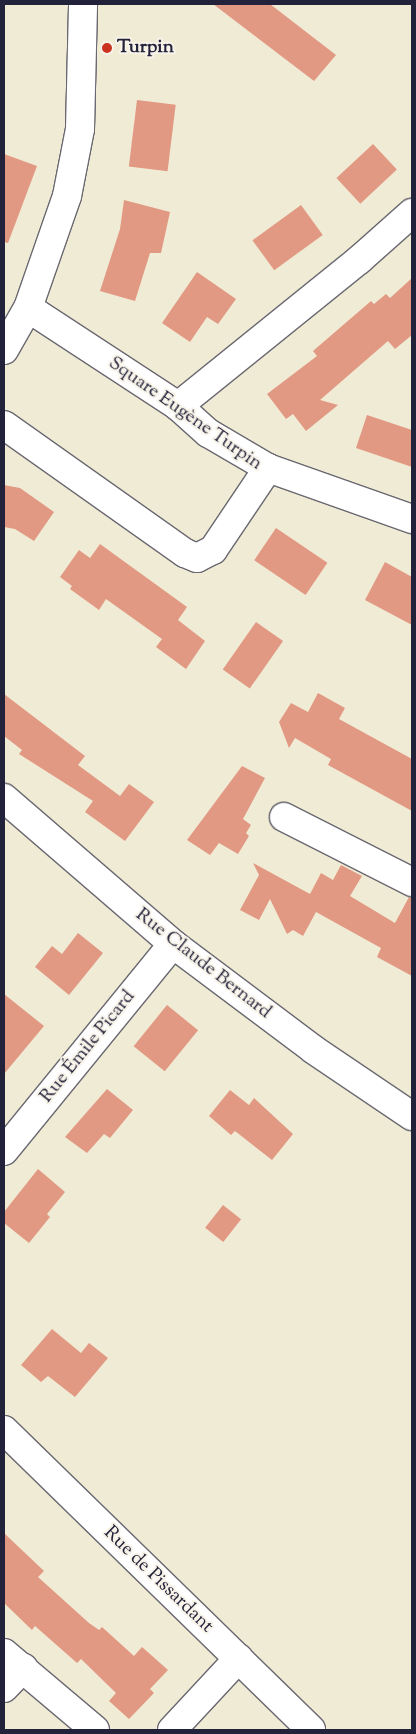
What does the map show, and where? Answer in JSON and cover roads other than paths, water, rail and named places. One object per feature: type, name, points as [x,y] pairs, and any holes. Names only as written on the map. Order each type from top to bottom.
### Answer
[{"type":"street","points":[[4,350],[28,308],[67,196],[80,129],[83,4]]},
{"type":"street","points":[[178,406],[359,260],[412,213]]},
{"type":"street","name":"Square Eugène Turpin","points":[[4,425],[186,554],[197,558],[213,550],[268,468],[208,432],[178,406],[28,308]]},
{"type":"street","points":[[268,468],[412,518]]},
{"type":"street","name":"Rue Claude Bernard","points":[[4,798],[173,944],[314,1050],[412,1116]]},
{"type":"street","points":[[284,817],[412,882]]},
{"type":"street","name":"Rue Émile Picard","points":[[4,1151],[173,944]]},
{"type":"street","name":"Rue de Pissardant","points":[[4,1430],[311,1730]]},
{"type":"street","points":[[172,1730],[239,1658]]},
{"type":"street","points":[[4,1688],[13,1660],[95,1730]]},
{"type":"place","name":"Turpin","points":[[107,48]]}]
